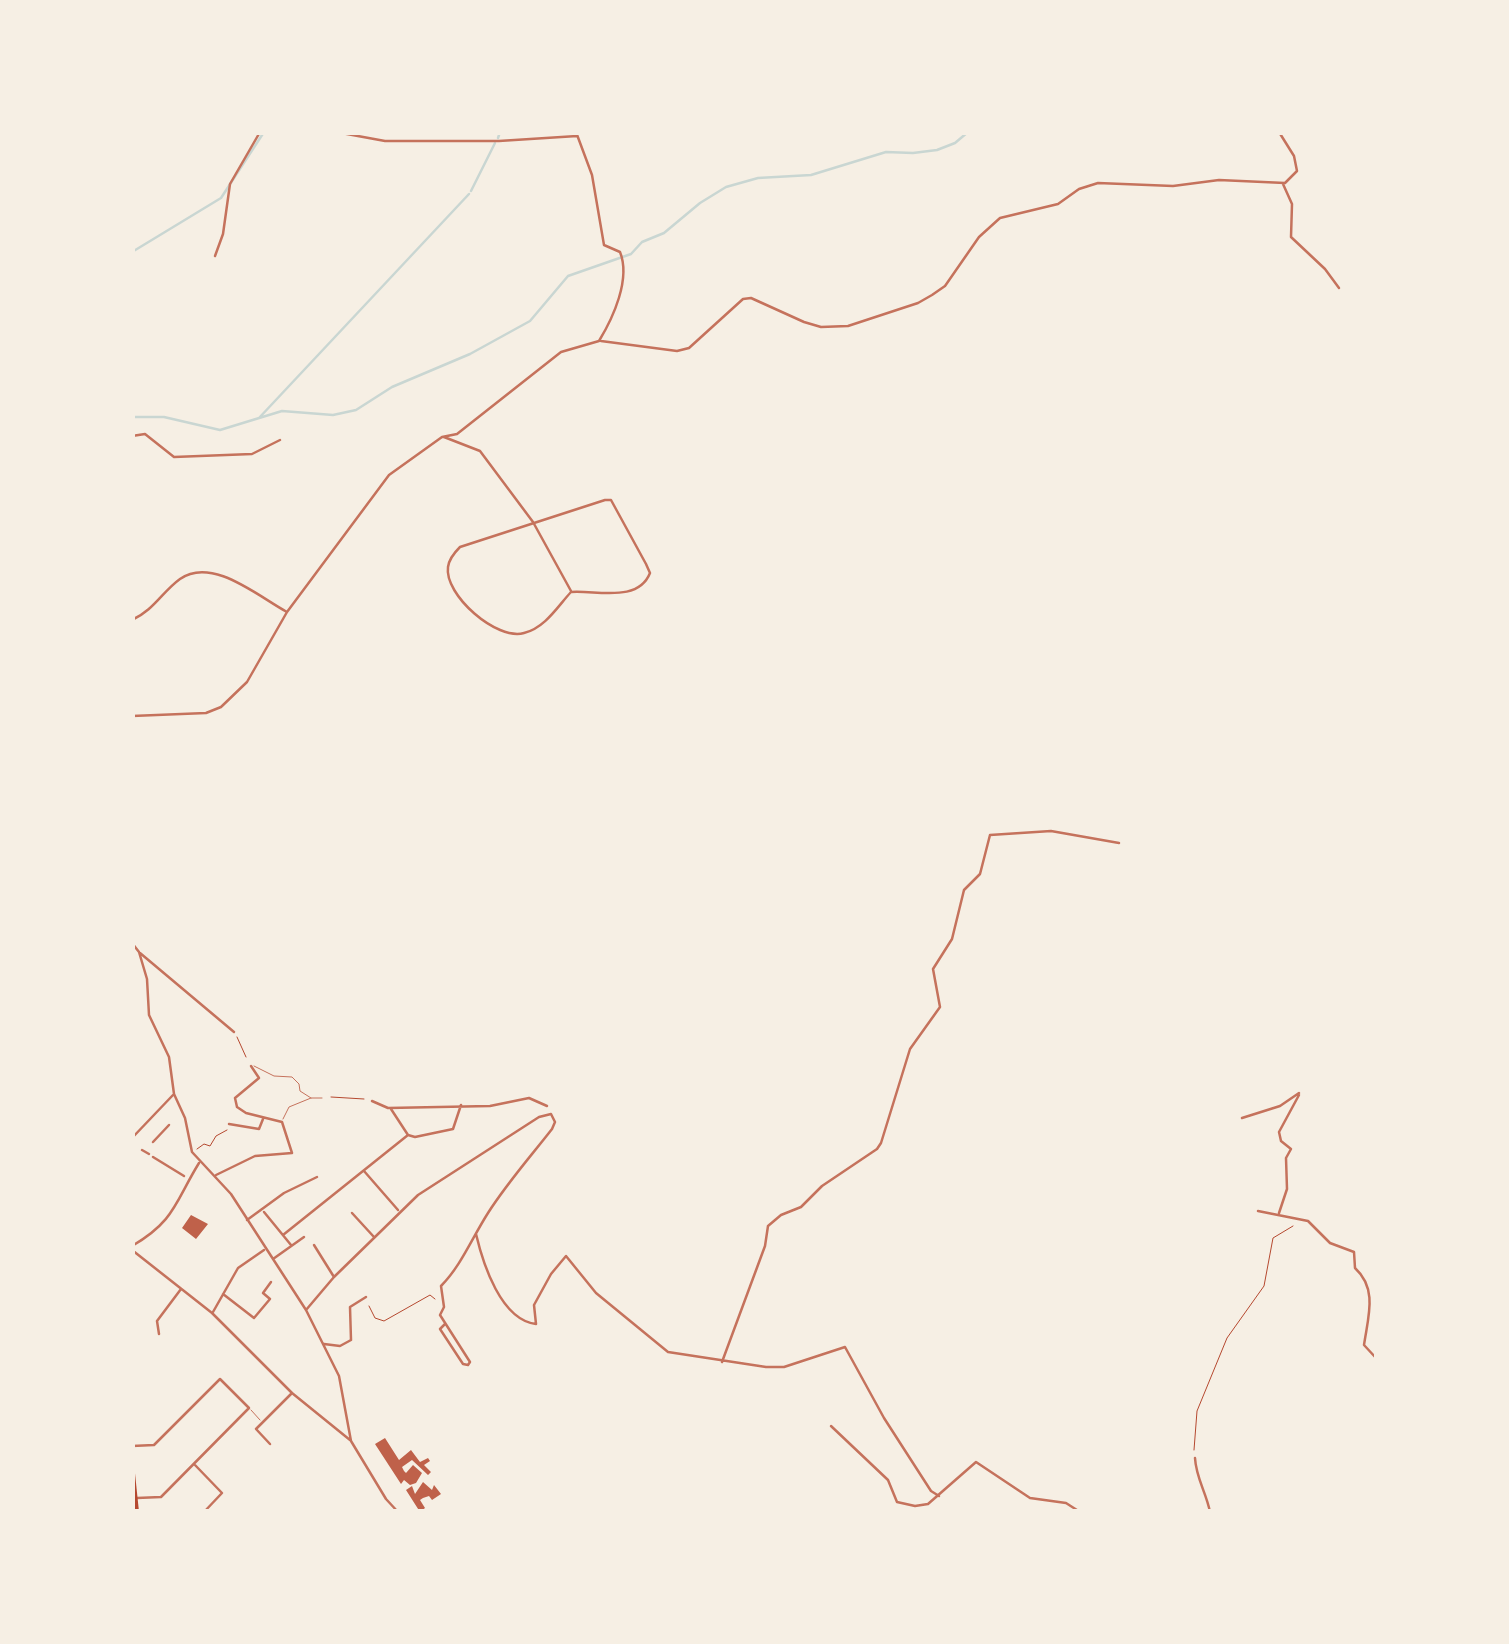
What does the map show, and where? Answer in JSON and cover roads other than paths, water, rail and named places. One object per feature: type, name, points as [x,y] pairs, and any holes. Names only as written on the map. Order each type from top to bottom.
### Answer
[{"type":"main road","points":[[132,1464],[137,1512]]},
{"type":"street","points":[[215,256],[223,234],[230,184],[260,132]]},
{"type":"street","points":[[336,132],[385,141],[538,140],[576,134],[592,175],[604,246],[622,254],[624,260],[618,302],[599,341]]},
{"type":"street","points":[[385,141],[388,132]]},
{"type":"street","points":[[132,716],[214,712],[247,682],[287,612],[389,475],[442,436],[457,434],[561,352],[599,341],[682,350],[698,341],[743,300],[751,298],[786,316],[821,327],[857,323],[918,304],[945,286],[978,237],[1000,218],[1058,204],[1079,189],[1098,183],[1174,186],[1234,180],[1283,183],[1292,179],[1297,171],[1294,156],[1279,132]]},
{"type":"street","points":[[1283,183],[1292,204],[1291,237],[1339,288]]},
{"type":"street","points":[[132,436],[145,434],[174,457],[252,454],[280,440]]},
{"type":"street","points":[[442,436],[480,451],[534,522],[571,592]]},
{"type":"street","points":[[611,500],[650,573],[646,582],[630,592],[571,592],[536,628],[514,634],[470,612],[449,578],[448,562],[460,547],[611,500]]},
{"type":"street","points":[[132,620],[150,611],[177,581],[202,572],[223,574],[287,612]]},
{"type":"street","points":[[722,1362],[765,1246],[768,1226],[801,1207],[822,1186],[881,1143],[910,1048],[940,1007],[934,970],[952,940],[964,890],[980,874],[990,834],[1050,831],[1119,844]]},
{"type":"street","points":[[132,943],[234,1032]]},
{"type":"street","points":[[140,952],[149,1015],[168,1057],[174,1094],[185,1118],[192,1152],[216,1175],[306,1310],[339,1376],[352,1441],[398,1512]]},
{"type":"street","points":[[246,1057],[258,1078],[235,1098],[240,1110],[282,1122]]},
{"type":"street","points":[[251,1066],[274,1076],[292,1078],[300,1091],[311,1098]]},
{"type":"street","points":[[1242,1118],[1280,1106],[1298,1093],[1279,1132],[1290,1150],[1286,1158],[1287,1189],[1279,1214]]},
{"type":"street","points":[[132,1138],[174,1094]]},
{"type":"street","points":[[216,1175],[255,1156],[292,1153],[282,1122],[288,1107],[322,1098]]},
{"type":"street","points":[[372,1101],[390,1108],[490,1106],[529,1098],[547,1106]]},
{"type":"street","points":[[390,1108],[408,1135],[415,1138],[452,1129],[460,1105]]},
{"type":"street","points":[[306,1310],[374,1236],[430,1186],[544,1115],[554,1116],[552,1129],[495,1203],[460,1257],[456,1274],[441,1286],[439,1313],[470,1362],[468,1366],[440,1329],[445,1324]]},
{"type":"street","points":[[228,1124],[258,1130],[263,1117]]},
{"type":"street","points":[[152,1143],[169,1124]]},
{"type":"street","points":[[283,1235],[408,1135]]},
{"type":"street","points":[[142,1150],[187,1178]]},
{"type":"street","points":[[199,1161],[187,1178],[178,1206],[156,1233],[133,1250],[212,1313],[292,1393],[352,1441]]},
{"type":"street","points":[[363,1170],[400,1212]]},
{"type":"street","points":[[248,1220],[284,1193],[317,1177]]},
{"type":"street","points":[[262,1210],[292,1245]]},
{"type":"street","points":[[1258,1211],[1308,1221],[1330,1243],[1354,1252],[1356,1268],[1365,1276],[1370,1290],[1364,1345],[1376,1358]]},
{"type":"street","points":[[352,1213],[374,1236]]},
{"type":"street","points":[[476,1234],[497,1289],[518,1317],[530,1324],[538,1320],[534,1305],[545,1282],[566,1256],[598,1294],[668,1352],[722,1362],[784,1366],[845,1347],[884,1418],[931,1491],[939,1496]]},
{"type":"street","points":[[272,1259],[304,1236]]},
{"type":"street","points":[[314,1245],[334,1277]]},
{"type":"street","points":[[212,1313],[238,1268],[265,1249]]},
{"type":"street","points":[[224,1294],[254,1318],[270,1299],[263,1292],[271,1282]]},
{"type":"street","points":[[159,1334],[157,1320],[182,1288]]},
{"type":"street","points":[[324,1344],[340,1346],[351,1340],[350,1307],[365,1297]]},
{"type":"street","points":[[132,1446],[154,1445],[220,1379],[262,1422]]},
{"type":"street","points":[[270,1444],[256,1429],[292,1393]]},
{"type":"street","points":[[136,1498],[161,1497],[249,1408]]},
{"type":"street","points":[[832,1426],[888,1480],[897,1502],[922,1506],[939,1496],[969,1465],[979,1462],[1019,1492],[1042,1501],[1066,1503],[1080,1512]]},
{"type":"street","points":[[1194,1458],[1210,1512]]},
{"type":"street","points":[[194,1464],[222,1493],[204,1512]]},
{"type":"waterway","points":[[132,252],[221,198],[264,132]]},
{"type":"waterway","points":[[498,138],[500,132]]},
{"type":"waterway","points":[[132,417],[164,417],[220,430],[282,411],[333,415],[356,410],[392,387],[470,354],[530,321],[568,276],[631,254],[642,242],[664,233],[726,187],[758,178],[811,175],[886,152],[937,150],[968,132]]},
{"type":"waterway","points":[[471,191],[495,143]]},
{"type":"waterway","points":[[259,418],[469,194]]}]
